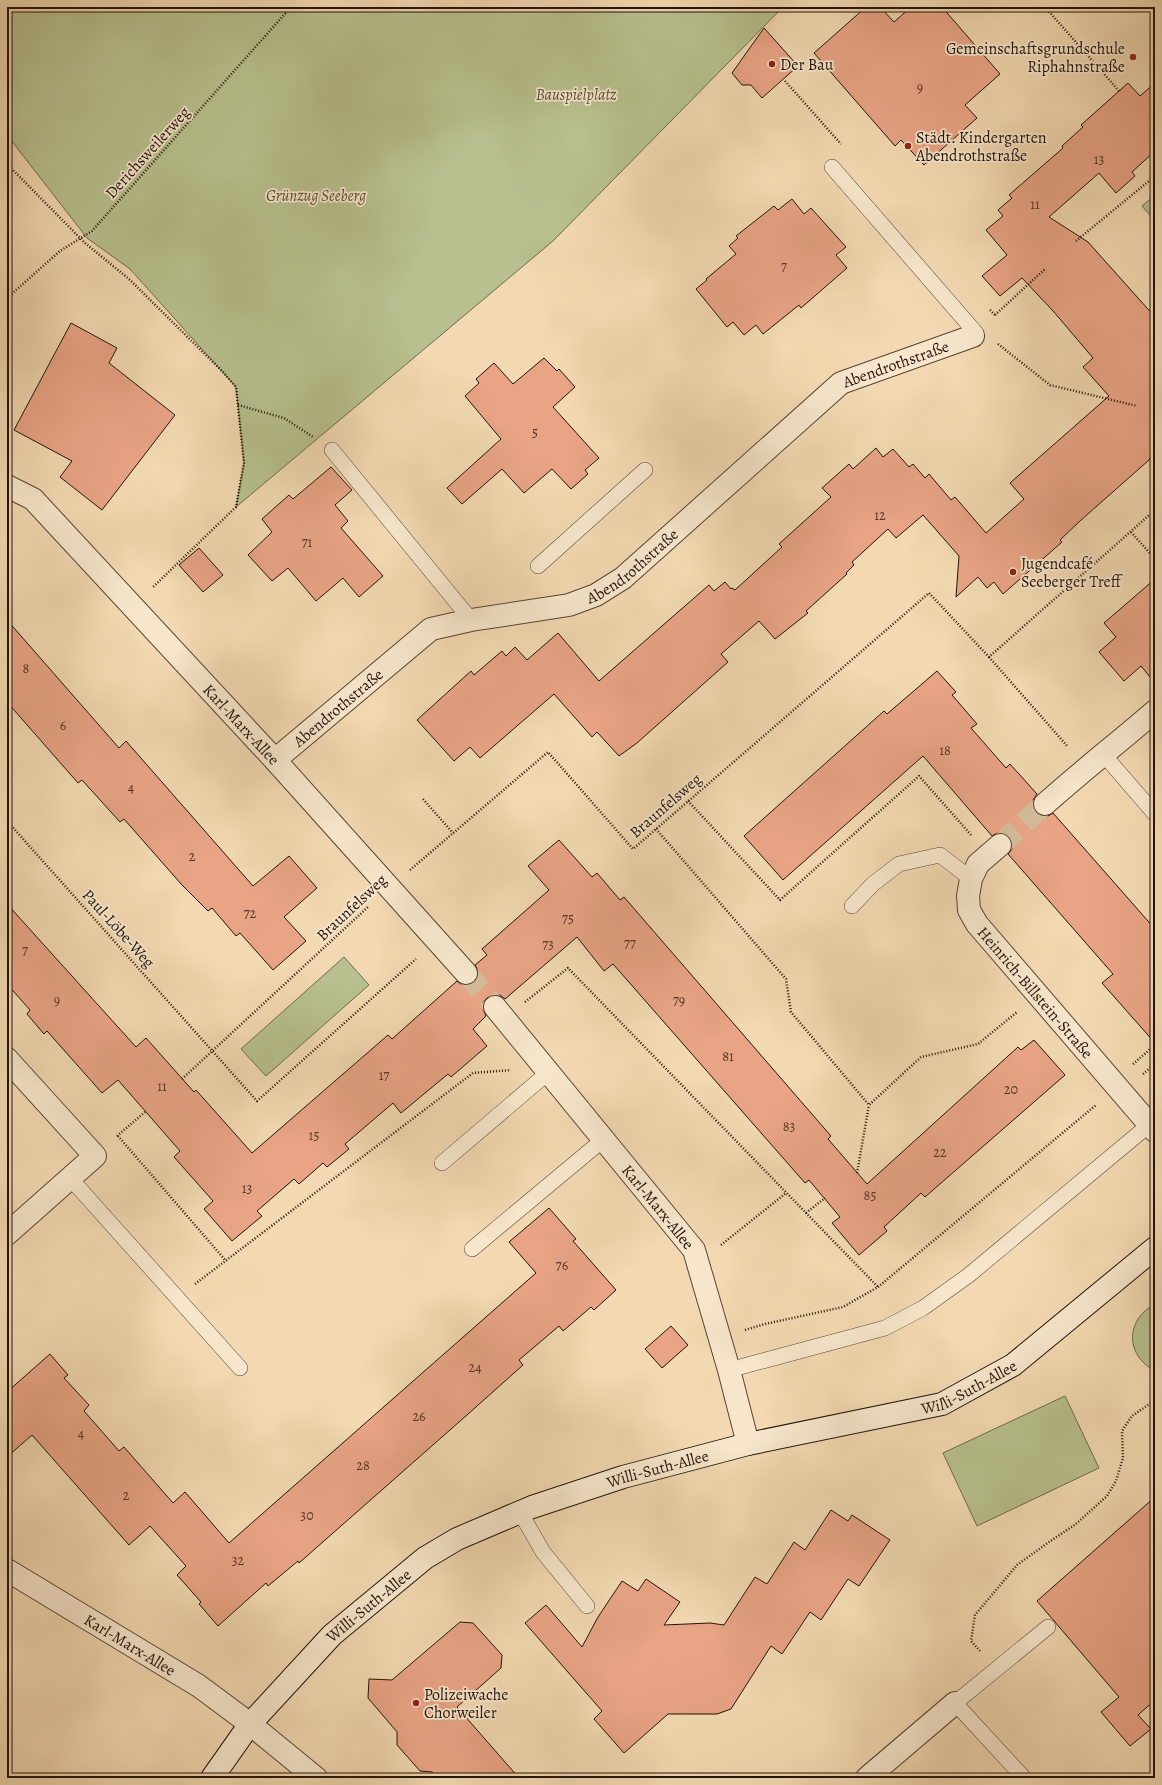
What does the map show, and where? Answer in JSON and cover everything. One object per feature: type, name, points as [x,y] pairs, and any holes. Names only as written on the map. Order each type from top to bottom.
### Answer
[{"type":"street","name":"Abendrothstraße","points":[[275,760],[431,629],[471,620],[569,605],[596,595],[623,578],[841,383],[976,333]]},
{"type":"street","name":"Karl-Marx-Allee","points":[[7,486],[33,499],[275,760],[466,973]]},
{"type":"street","points":[[1046,804],[1155,711]]},
{"type":"street","name":"Heinrich-Billstein-Straße","points":[[994,850],[978,864],[971,879],[968,896],[969,910],[977,924],[1152,1128]]},
{"type":"street","name":"Karl-Marx-Allee","points":[[500,1012],[694,1250],[720,1337],[748,1444]]},
{"type":"street","points":[[7,1060],[95,1156],[7,1234]]},
{"type":"street","name":"Willi-Suth-Allee","points":[[212,1778],[250,1724],[332,1635],[425,1558],[457,1539],[520,1512],[623,1477],[748,1444],[942,1404],[1013,1365],[1155,1248]]},
{"type":"street","name":"Karl-Marx-Allee","points":[[7,1570],[199,1686],[250,1724],[316,1778]]},
{"type":"street","points":[[867,1778],[955,1703]]},
{"type":"lane","points":[[832,167],[976,333]]},
{"type":"lane","points":[[332,450],[471,620]]},
{"type":"lane","points":[[538,566],[645,470]]},
{"type":"lane","points":[[1095,761],[1155,814]]},
{"type":"lane","points":[[852,906],[873,884],[899,864],[940,855],[971,879]]},
{"type":"lane","points":[[442,1163],[547,1069]]},
{"type":"lane","points":[[729,1370],[885,1328],[923,1308],[969,1275],[1152,1128]]},
{"type":"lane","points":[[472,1249],[604,1139]]},
{"type":"lane","points":[[70,1178],[240,1368]]},
{"type":"lane","points":[[520,1512],[543,1552],[587,1606]]},
{"type":"lane","points":[[1024,1778],[955,1703],[1048,1627]]},
{"type":"path","name":"Derichsweilerweg","points":[[7,298],[60,252],[92,231],[291,7]]},
{"type":"path","points":[[1045,7],[1119,91]]},
{"type":"path","points":[[1151,125],[1155,130]]},
{"type":"path","points":[[7,164],[80,238],[129,279],[223,372],[236,388],[244,463],[236,507],[132,607]]},
{"type":"path","points":[[1076,241],[1155,176]]},
{"type":"path","points":[[1045,269],[976,333],[1050,385],[1136,406]]},
{"type":"path","points":[[238,405],[284,418],[332,450]]},
{"type":"path","points":[[1095,761],[989,657],[1155,510]]},
{"type":"path","points":[[1131,532],[1155,559]]},
{"type":"path","name":"Braunfelsweg","points":[[182,1079],[389,888],[548,752],[633,849],[929,593],[989,657]]},
{"type":"path","points":[[688,801],[780,900],[919,776],[994,850]]},
{"type":"path","points":[[423,799],[453,833]]},
{"type":"path","name":"Paul-Löbe-Weg","points":[[7,821],[257,1101],[436,941]]},
{"type":"path","points":[[656,829],[786,979],[791,1012],[869,1105]]},
{"type":"path","points":[[500,1012],[568,968],[878,1287]]},
{"type":"path","points":[[857,1173],[869,1105],[921,1057],[978,1044],[1038,995]]},
{"type":"path","points":[[178,1297],[473,1073],[547,1069]]},
{"type":"path","points":[[720,1337],[765,1324],[843,1307],[878,1287],[1116,1087]]},
{"type":"path","points":[[95,1156],[145,1112]]},
{"type":"path","points":[[118,1136],[226,1261]]},
{"type":"path","points":[[699,1263],[786,1193]]},
{"type":"path","points":[[806,1213],[825,1198]]},
{"type":"path","points":[[995,1670],[971,1641],[975,1615],[1017,1565],[1076,1524],[1107,1496],[1116,1481],[1123,1458],[1122,1431],[1132,1416],[1155,1400]]},
{"type":"green space","name":"Grünzug Seeberg","points":[[7,7],[783,7],[553,241],[236,507],[244,463],[236,387],[130,269],[87,238],[7,135]]},
{"type":"green space","points":[[1155,195],[1155,221],[1142,206]]},
{"type":"green space","points":[[344,957],[369,985],[266,1076],[241,1049]]},
{"type":"green space","points":[[1155,1304],[1155,1371],[1145,1364],[1138,1356],[1132,1338],[1138,1319],[1145,1311]]},
{"type":"green space","points":[[1065,1396],[1099,1468],[977,1526],[943,1453]]},
{"type":"building","points":[[866,7],[880,7],[894,22],[911,7],[942,7],[1000,74],[965,105],[977,118],[924,165],[901,140],[895,146],[814,53]]},
{"type":"building","name":"Der Bau","points":[[764,28],[798,66],[762,98],[751,85],[742,85],[732,73]]},
{"type":"building","points":[[1128,83],[1140,96],[1155,83],[1155,151],[1132,172],[1135,176],[1116,193],[1099,173],[1049,217],[1088,242],[1155,317],[1155,449],[1149,460],[1080,521],[1060,540],[1062,542],[1003,594],[994,582],[987,588],[978,577],[956,597],[959,556],[923,515],[896,538],[888,529],[852,562],[854,565],[846,573],[847,574],[806,611],[808,613],[775,639],[759,621],[721,654],[728,662],[637,743],[619,756],[597,732],[592,737],[554,694],[480,758],[470,747],[454,761],[417,720],[471,671],[474,675],[502,651],[506,656],[515,647],[527,660],[558,633],[599,681],[709,585],[714,591],[725,582],[731,589],[732,588],[735,590],[782,547],[779,544],[831,497],[822,488],[849,464],[853,469],[876,448],[883,457],[893,449],[909,467],[913,464],[925,478],[929,474],[951,500],[955,497],[986,533],[1024,499],[1010,483],[1109,396],[1083,367],[1093,358],[1054,312],[1022,278],[1000,296],[982,276],[1007,255],[986,230],[1003,216],[998,210],[1012,198],[1009,195],[1063,148],[1062,146],[1083,127],[1081,125]]},
{"type":"building","points":[[792,199],[804,214],[811,208],[846,247],[836,255],[847,268],[801,308],[799,305],[763,334],[756,325],[744,335],[733,322],[727,327],[696,289],[736,254],[729,246],[738,238],[736,236],[774,206],[778,210]]},
{"type":"building","points":[[71,323],[117,348],[109,363],[175,415],[102,510],[60,477],[72,461],[14,430]]},
{"type":"building","points":[[544,358],[557,371],[559,369],[575,387],[553,407],[599,458],[585,470],[588,474],[571,489],[552,469],[524,493],[502,469],[462,504],[447,488],[501,439],[465,396],[479,383],[476,379],[494,363],[513,384]]},
{"type":"building","points":[[331,467],[352,490],[335,505],[348,521],[341,528],[383,576],[359,597],[343,578],[316,601],[288,568],[272,581],[248,555],[272,532],[262,519],[289,495],[293,499]]},
{"type":"building","points":[[199,548],[223,575],[203,592],[179,565]]},
{"type":"building","points":[[1155,579],[1155,683],[1141,666],[1124,681],[1099,652],[1116,637],[1104,623]]},
{"type":"building","points":[[7,620],[119,748],[126,741],[253,886],[289,856],[317,888],[284,917],[306,941],[273,970],[240,933],[236,936],[212,908],[208,911],[182,885],[124,819],[120,822],[82,780],[78,783],[7,702]]},
{"type":"building","points":[[937,671],[956,692],[952,695],[977,724],[971,728],[1006,768],[1010,764],[1037,794],[1033,800],[1035,812],[1041,816],[1048,816],[1053,813],[1155,929],[1155,1043],[1102,983],[1113,974],[1008,854],[1012,849],[1010,837],[1004,833],[997,833],[992,836],[923,756],[783,880],[744,836],[884,711],[887,714]]},
{"type":"building","points":[[559,840],[592,877],[597,873],[620,900],[624,897],[831,1136],[828,1139],[867,1184],[1018,1047],[1021,1050],[1034,1040],[1065,1075],[925,1197],[921,1193],[884,1227],[887,1231],[859,1255],[832,1223],[840,1217],[809,1180],[805,1183],[613,964],[604,971],[577,937],[505,999],[500,995],[493,995],[483,1002],[483,1009],[486,1016],[473,1029],[487,1046],[451,1077],[448,1074],[401,1113],[393,1103],[345,1144],[349,1149],[327,1167],[323,1163],[299,1184],[294,1179],[257,1211],[262,1216],[232,1241],[204,1209],[213,1201],[174,1157],[180,1151],[118,1080],[102,1093],[47,1031],[44,1034],[27,1014],[30,1010],[7,984],[7,904],[136,1047],[146,1038],[194,1092],[196,1090],[252,1153],[388,1035],[392,1039],[457,981],[462,985],[468,985],[475,982],[478,977],[478,971],[475,965],[487,955],[482,949],[549,890],[528,866]]},
{"type":"building","points":[[549,1208],[576,1239],[573,1241],[616,1290],[594,1310],[591,1307],[563,1331],[559,1326],[519,1360],[523,1365],[299,1563],[298,1561],[268,1586],[266,1583],[218,1626],[199,1604],[201,1602],[177,1575],[186,1566],[150,1526],[129,1545],[32,1435],[7,1457],[7,1392],[50,1354],[68,1375],[64,1378],[89,1405],[84,1411],[119,1451],[124,1447],[173,1503],[185,1492],[229,1543],[536,1273],[509,1242]]},
{"type":"building","points":[[671,1326],[688,1345],[662,1368],[645,1349]]},
{"type":"building","points":[[1155,1497],[1155,1700],[1138,1715],[1151,1729],[1130,1746],[1101,1712],[1119,1697],[1037,1601]]},
{"type":"building","points":[[831,1510],[848,1521],[852,1515],[890,1540],[859,1586],[848,1579],[821,1620],[810,1612],[782,1654],[771,1646],[731,1709],[717,1714],[668,1714],[624,1753],[594,1719],[602,1711],[525,1623],[546,1605],[582,1647],[598,1617],[622,1581],[638,1591],[646,1579],[680,1602],[664,1625],[710,1623],[724,1625],[755,1577],[767,1584],[794,1542],[805,1550]]},
{"type":"building","name":"Polizeiwache Chorweiler","points":[[460,1622],[473,1623],[502,1655],[501,1668],[457,1707],[519,1778],[437,1778],[432,1772],[420,1771],[397,1745],[397,1732],[368,1698],[369,1679],[392,1680]]},
{"type":"tunnel","points":[[1000,845],[1045,804]]},
{"type":"tunnel","points":[[466,973],[495,1007]]},
{"type":"place","name":"Gemeinschaftsgrundschule Riphahnstraße","points":[[1133,57]]},
{"type":"place","name":"Der Bau","points":[[772,64]]},
{"type":"place","name":"Städt. Kindergarten Abendrothstraße","points":[[908,146]]},
{"type":"place","name":"Jugendcafé Seeberger Treff","points":[[1013,572]]},
{"type":"place","name":"Polizeiwache Chorweiler","points":[[416,1703]]},
{"type":"park label","name":"Bauspielplatz","points":[[576,94]]}]
